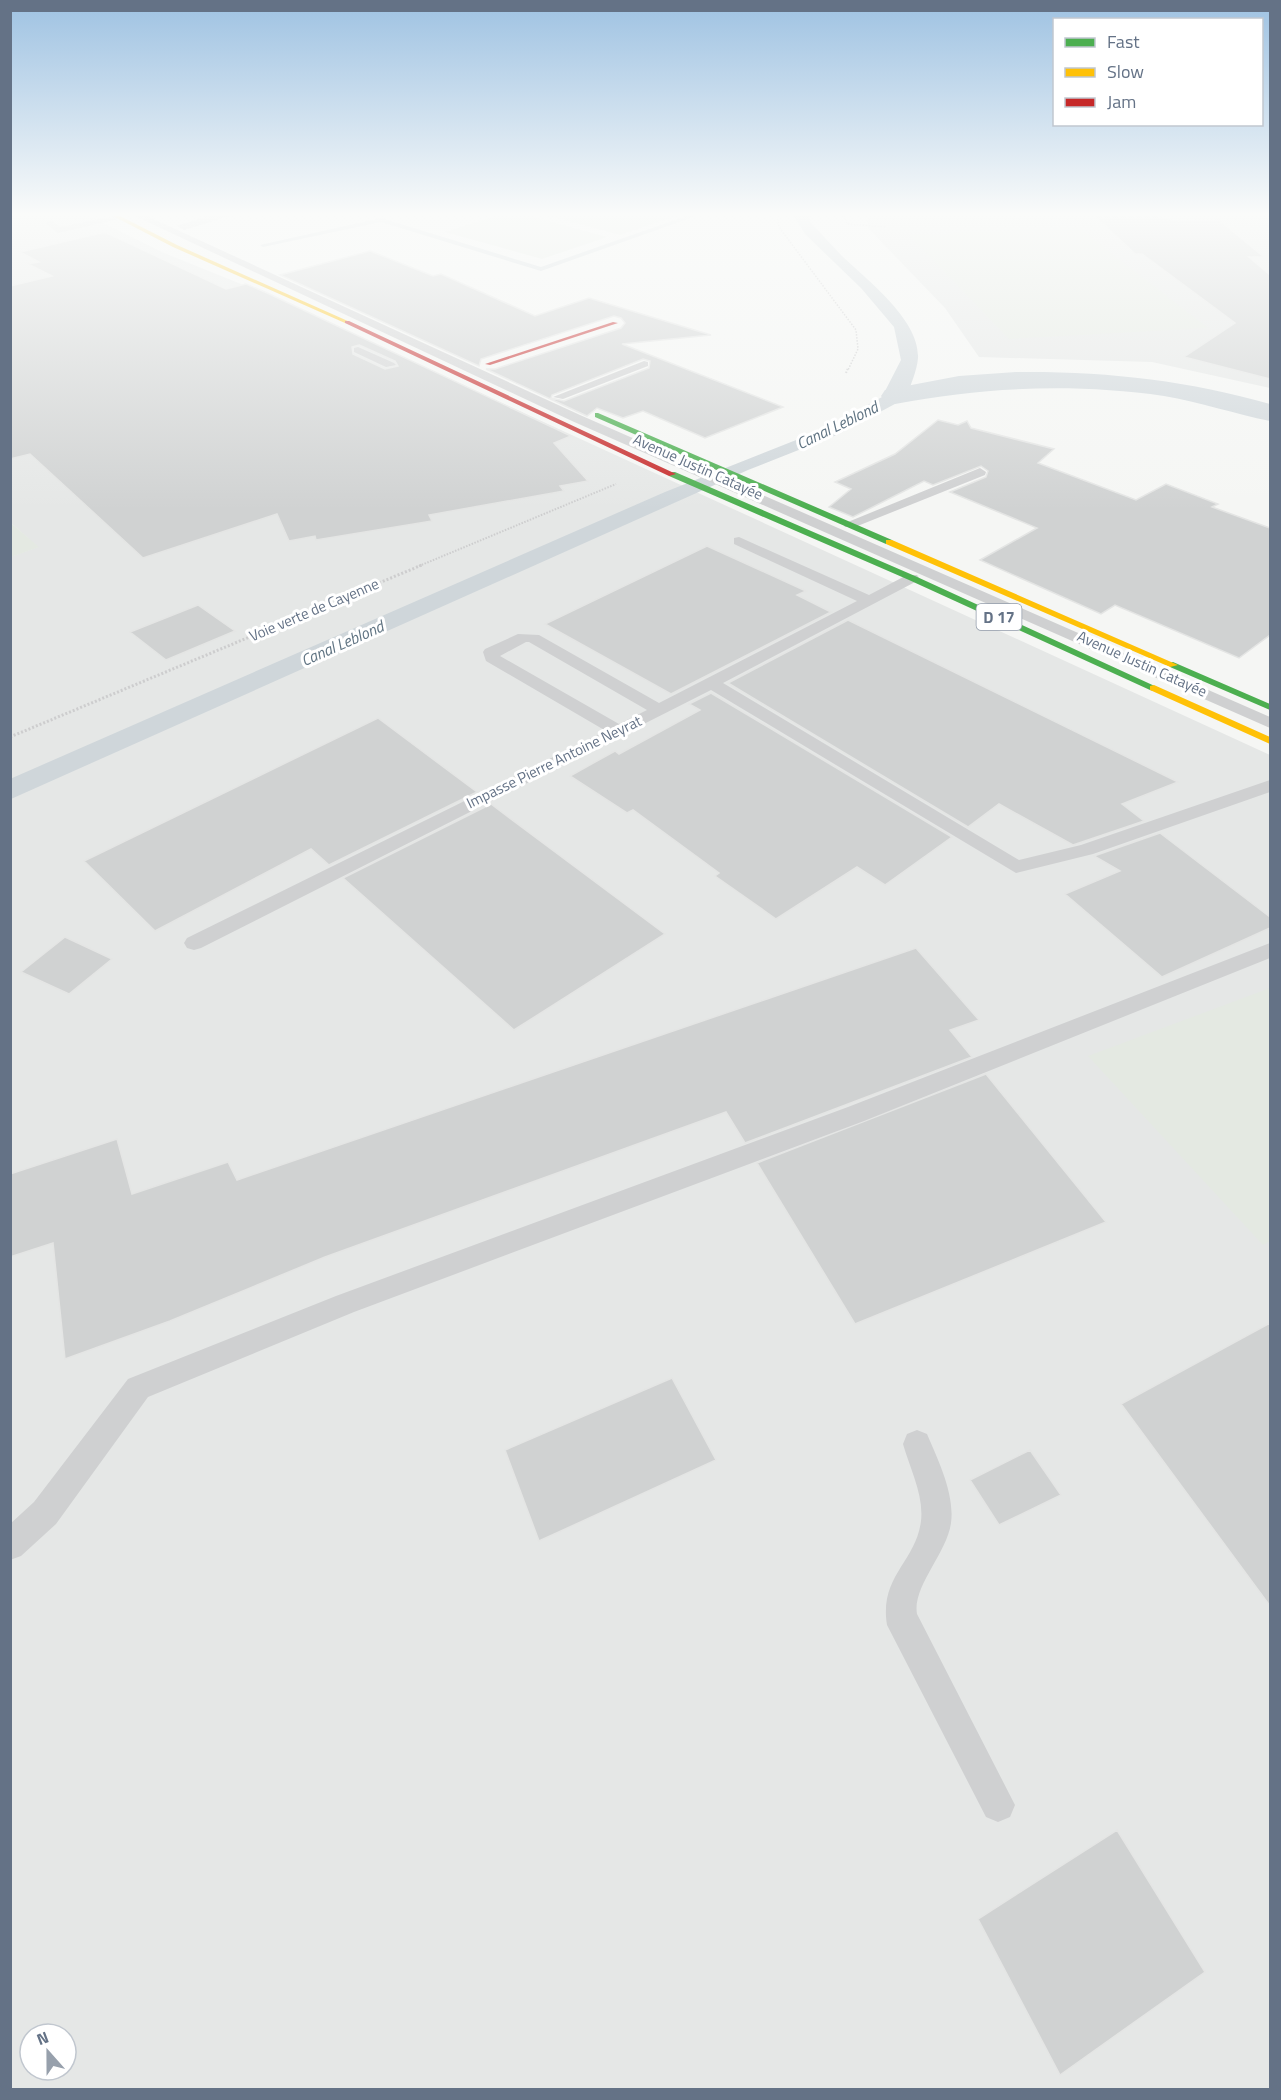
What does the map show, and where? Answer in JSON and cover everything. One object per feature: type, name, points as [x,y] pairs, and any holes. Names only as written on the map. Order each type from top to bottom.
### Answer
[{"type":"main road","name":"Avenue Justin Catayée","points":[[329,314],[663,470],[912,578],[1270,741]]},
{"type":"main road","name":"Avenue Justin Catayée","points":[[378,314],[693,457],[748,488],[850,524],[1270,707]]},
{"type":"main road","points":[[488,364],[615,323]]},
{"type":"lane","points":[[354,314],[679,463],[748,488],[1270,723]]},
{"type":"lane","points":[[358,350],[390,365]]},
{"type":"lane","points":[[559,397],[644,364]]},
{"type":"lane","points":[[850,524],[980,472]]},
{"type":"lane","points":[[739,541],[866,599]]},
{"type":"lane","name":"Impasse Pierre Antoine Neyrat","points":[[194,943],[619,731],[866,599],[912,578]]},
{"type":"lane","points":[[619,731],[492,658],[491,652],[524,637],[533,638],[659,710]]},
{"type":"lane","points":[[710,682],[1016,867],[1086,850],[1270,786]]},
{"type":"lane","points":[[10,1545],[45,1513],[138,1388],[345,1304],[856,1114],[1270,950]]},
{"type":"lane","points":[[917,1443],[935,1498],[937,1523],[928,1548],[899,1604],[903,1625],[998,1805]]},
{"type":"path","points":[[844,314],[856,330],[858,349],[846,373]]},
{"type":"path","name":"Voie verte de Cayenne","points":[[10,737],[618,483]]},
{"type":"shaded area","points":[[11,314],[308,314],[1270,755],[1270,2089],[11,2089],[10,557],[38,547],[11,523]]},
{"type":"shaded area","points":[[949,314],[1270,314],[1270,388],[1152,362],[979,357]]},
{"type":"shaded area","points":[[985,314],[1190,314],[1208,328],[1009,339]]},
{"type":"shaded area","points":[[11,523],[39,547],[11,557]]},
{"type":"shaded area","points":[[1270,988],[1270,1241],[1263,1245],[1088,1056]]},
{"type":"water","name":"Canal Leblond","points":[[883,314],[900,314],[916,344],[918,358],[906,398],[839,434],[748,470],[11,799],[10,779],[665,492],[824,429],[882,397],[901,360],[894,327]]},
{"type":"building","points":[[10,314],[312,314],[571,436],[554,443],[588,481],[560,486],[564,491],[429,515],[432,521],[316,540],[315,536],[289,541],[277,514],[143,558],[30,454],[10,459]],"holes":[[[359,345],[395,361],[398,366],[385,369],[353,354],[352,347]]]},
{"type":"building","points":[[365,314],[531,314],[535,316],[541,314],[642,314],[711,335],[622,344],[783,407],[705,438],[643,411],[623,418],[597,408],[587,416],[486,369],[495,369],[621,328],[625,323],[621,318],[614,316],[481,359],[479,366]],"holes":[[[643,359],[650,361],[649,368],[564,401],[551,398],[552,395]]]},
{"type":"building","points":[[1223,314],[1270,314],[1270,379],[1184,357],[1235,323]]},
{"type":"building","points":[[938,420],[958,425],[967,421],[971,428],[1054,449],[1038,463],[1136,500],[1166,484],[1218,504],[1212,507],[1270,528],[1270,635],[1239,658],[1115,605],[1101,614],[980,560],[1037,528],[950,492],[986,477],[988,471],[981,466],[933,485],[924,481],[853,517],[829,507],[851,489],[835,482],[895,454]]},
{"type":"building","points":[[707,546],[806,591],[797,595],[831,612],[671,694],[545,624]]},
{"type":"building","points":[[198,605],[235,631],[166,660],[130,632]]},
{"type":"building","points":[[848,620],[1178,782],[1122,804],[1144,821],[1073,845],[999,804],[968,827],[728,683]]},
{"type":"building","points":[[711,693],[952,837],[885,885],[857,867],[776,919],[715,876],[719,873],[633,810],[627,813],[570,776],[615,751],[619,754],[700,710],[689,704]]},
{"type":"building","points":[[378,718],[477,792],[329,865],[311,849],[155,931],[84,861]]},
{"type":"building","points":[[491,804],[665,934],[514,1030],[343,878]]},
{"type":"building","points":[[1160,833],[1270,917],[1270,928],[1162,977],[1065,894],[1120,871],[1094,856]]},
{"type":"building","points":[[65,937],[112,959],[69,994],[21,972]]},
{"type":"building","points":[[916,948],[979,1020],[950,1030],[972,1057],[745,1143],[726,1112],[325,1257],[170,1321],[65,1359],[53,1243],[10,1257],[10,1174],[117,1139],[132,1194],[228,1162],[237,1180]]},
{"type":"building","points":[[986,1074],[1106,1222],[855,1324],[757,1163]]},
{"type":"building","points":[[1270,1323],[1270,1606],[1121,1404]]},
{"type":"building","points":[[672,1378],[716,1460],[539,1541],[505,1450]]},
{"type":"building","points":[[1030,1450],[1061,1495],[999,1525],[970,1480]]},
{"type":"building","points":[[1117,1830],[1205,1972],[1060,2075],[978,1919]]},
{"type":"waterway","points":[[895,396],[981,382],[1053,379],[1165,388],[1236,403],[1270,413]]},
{"type":"traffic: fast","points":[[598,415],[889,542]]},
{"type":"traffic: fast","points":[[672,474],[912,578],[1154,688]]},
{"type":"traffic: fast","points":[[1173,665],[1270,707]]},
{"type":"traffic: slow","points":[[329,314],[347,322]]},
{"type":"traffic: slow","points":[[889,542],[1173,665]]},
{"type":"traffic: slow","points":[[1154,688],[1270,741]]},
{"type":"traffic: jam","points":[[347,322],[672,474]]},
{"type":"traffic: jam","points":[[488,364],[615,323]]}]
